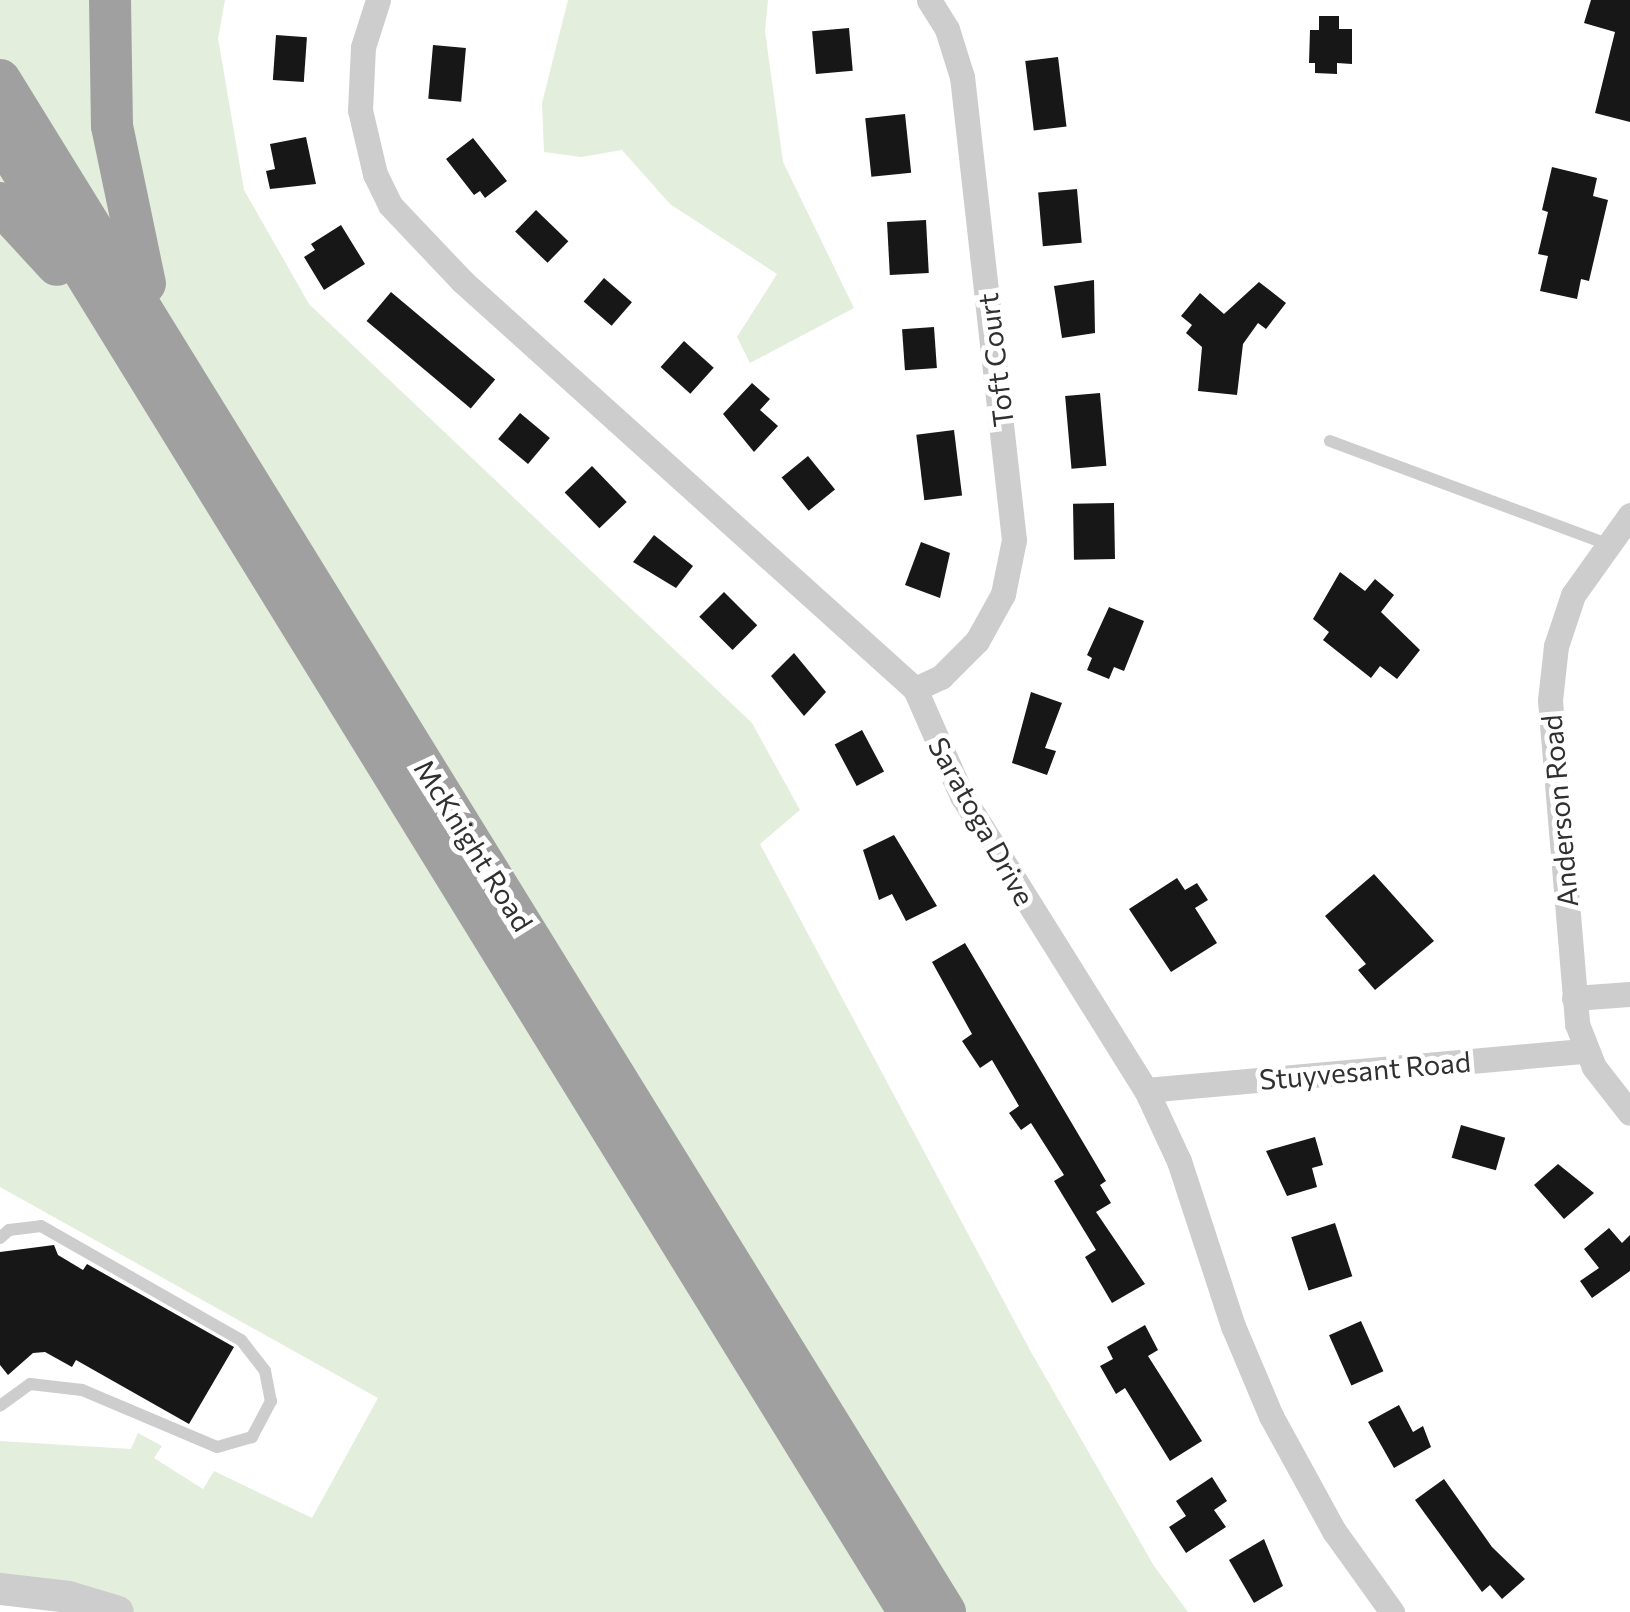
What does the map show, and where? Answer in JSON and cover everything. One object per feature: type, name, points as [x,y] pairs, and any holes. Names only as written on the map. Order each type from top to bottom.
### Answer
[{"type":"highway","points":[[110,0],[107,81],[148,346]]},
{"type":"highway","name":"McKnight Road","points":[[0,80],[148,346],[909,1612]]},
{"type":"highway","name":"McKnight Road","points":[[0,136],[148,346],[945,1612]]},
{"type":"highway","points":[[0,204],[148,346]]},
{"type":"street","name":"Saratoga Drive","points":[[378,0],[363,47],[360,110],[374,174],[390,205],[462,281],[916,689],[962,796],[1146,1090],[1179,1161],[1232,1326],[1271,1416],[1319,1507],[1392,1612]]},
{"type":"street","name":"Toft Court","points":[[916,689],[941,677],[977,641],[1003,594],[1014,540],[962,77],[947,28],[929,0]]},
{"type":"street","name":"Anderson Road","points":[[1630,515],[1605,543],[1573,595],[1551,673],[1574,998],[1585,1051],[1630,1113]]},
{"type":"street","points":[[1574,998],[1630,994]]},
{"type":"street","name":"Stuyvesant Road","points":[[1146,1090],[1585,1051]]},
{"type":"street","points":[[0,1589],[69,1597],[118,1612]]},
{"type":"lane","points":[[1330,441],[1605,543]]},
{"type":"lane","points":[[0,1238],[9,1230],[40,1226],[241,1340],[264,1371],[270,1401],[252,1437],[217,1447],[82,1390],[30,1384],[0,1406]]},
{"type":"green space","points":[[0,0],[225,0],[218,38],[244,190],[309,304],[752,723],[800,810],[760,844],[1031,1352],[1154,1566],[1188,1612],[945,1612],[0,80]]},
{"type":"green space","points":[[568,0],[768,0],[765,31],[783,162],[854,308],[750,363],[737,337],[777,274],[670,204],[622,150],[581,157],[544,152],[542,103]]},
{"type":"green space","points":[[0,135],[909,1612],[118,1612],[0,1589],[0,1441],[131,1449],[138,1433],[162,1446],[154,1458],[203,1489],[214,1471],[312,1518],[378,1398],[0,1187]]},
{"type":"building","points":[[1591,0],[1630,0],[1630,122],[1595,113],[1615,32],[1584,23]]},
{"type":"building","points":[[1319,16],[1339,16],[1339,29],[1352,29],[1352,64],[1337,63],[1337,74],[1315,73],[1315,63],[1309,63],[1310,30],[1319,30]]},
{"type":"building","points":[[849,28],[853,71],[816,74],[812,31]]},
{"type":"building","points":[[276,35],[307,37],[304,82],[273,80]]},
{"type":"building","points":[[433,45],[466,48],[461,102],[428,99]]},
{"type":"building","points":[[1058,57],[1067,126],[1034,130],[1025,61]]},
{"type":"building","points":[[905,114],[911,173],[871,177],[865,118]]},
{"type":"building","points":[[306,137],[316,184],[270,189],[266,171],[275,169],[270,144]]},
{"type":"building","points":[[473,138],[507,181],[485,198],[480,191],[474,195],[446,159]]},
{"type":"building","points":[[1552,167],[1597,178],[1593,196],[1608,200],[1589,281],[1581,279],[1577,299],[1540,291],[1548,256],[1538,254],[1548,212],[1542,210]]},
{"type":"building","points":[[1077,189],[1082,243],[1043,246],[1038,192]]},
{"type":"building","points":[[536,210],[568,241],[548,263],[515,232]]},
{"type":"building","points":[[926,220],[929,273],[890,275],[887,222]]},
{"type":"building","points":[[341,225],[365,264],[324,290],[304,257],[315,250],[311,244]]},
{"type":"building","points":[[604,278],[632,302],[612,326],[584,301]]},
{"type":"building","points":[[1094,280],[1095,333],[1062,338],[1054,286]]},
{"type":"building","points":[[1259,282],[1286,303],[1266,329],[1258,323],[1243,344],[1237,395],[1198,391],[1202,347],[1186,333],[1192,325],[1181,316],[1200,293],[1224,314]]},
{"type":"building","points":[[391,292],[495,379],[471,409],[367,321]]},
{"type":"building","points":[[934,327],[937,368],[905,370],[902,329]]},
{"type":"building","points":[[684,341],[714,368],[690,394],[661,367]]},
{"type":"building","points":[[752,383],[770,399],[760,410],[778,426],[754,452],[723,414]]},
{"type":"building","points":[[1100,393],[1106,466],[1071,469],[1065,396]]},
{"type":"building","points":[[520,413],[550,438],[528,464],[498,439]]},
{"type":"building","points":[[954,430],[962,496],[924,500],[916,435]]},
{"type":"building","points":[[808,456],[835,489],[809,511],[782,477]]},
{"type":"building","points":[[592,466],[627,502],[599,528],[565,492]]},
{"type":"building","points":[[1114,503],[1115,559],[1074,560],[1073,504]]},
{"type":"building","points":[[654,535],[693,566],[676,588],[633,562]]},
{"type":"building","points":[[921,542],[950,553],[940,598],[905,585]]},
{"type":"building","points":[[1340,572],[1365,591],[1375,579],[1394,595],[1381,612],[1420,650],[1397,679],[1380,666],[1371,678],[1323,640],[1329,632],[1313,619]]},
{"type":"building","points":[[724,592],[757,625],[732,650],[699,617]]},
{"type":"building","points":[[1109,607],[1144,621],[1124,671],[1114,667],[1109,679],[1087,670],[1092,658],[1087,655]]},
{"type":"building","points":[[794,653],[826,692],[804,716],[771,676]]},
{"type":"building","points":[[1031,692],[1062,703],[1045,748],[1056,751],[1047,775],[1012,763]]},
{"type":"building","points":[[862,730],[884,771],[857,786],[835,745]]},
{"type":"building","points":[[894,835],[937,906],[906,921],[892,894],[879,900],[863,850]]},
{"type":"building","points":[[1374,874],[1434,941],[1375,990],[1358,970],[1366,964],[1325,916]]},
{"type":"building","points":[[1177,878],[1185,890],[1197,883],[1208,900],[1195,908],[1217,943],[1171,972],[1129,909]]},
{"type":"building","points":[[965,943],[1106,1181],[1100,1185],[1111,1203],[1096,1212],[1145,1284],[1112,1303],[1085,1257],[1096,1250],[1054,1181],[1064,1175],[1031,1123],[1021,1130],[1009,1113],[1019,1106],[992,1060],[980,1068],[962,1041],[972,1034],[932,962]]},
{"type":"building","points":[[1461,1125],[1505,1138],[1496,1170],[1452,1158]]},
{"type":"building","points":[[1315,1137],[1323,1165],[1312,1168],[1317,1187],[1287,1196],[1266,1151]]},
{"type":"building","points":[[1558,1164],[1594,1193],[1564,1219],[1534,1185]]},
{"type":"building","points":[[1335,1223],[1352,1276],[1309,1290],[1291,1237]]},
{"type":"building","points":[[1609,1228],[1622,1243],[1630,1235],[1630,1271],[1592,1298],[1580,1281],[1599,1268],[1584,1249]]},
{"type":"building","points":[[54,1245],[58,1255],[83,1270],[87,1264],[234,1347],[189,1424],[76,1360],[72,1367],[45,1352],[33,1353],[8,1375],[0,1365],[0,1252]]},
{"type":"building","points":[[1361,1321],[1383,1371],[1351,1385],[1329,1335]]},
{"type":"building","points":[[1145,1325],[1158,1350],[1148,1356],[1202,1441],[1170,1461],[1125,1388],[1116,1394],[1100,1366],[1113,1359],[1107,1347]]},
{"type":"building","points":[[1399,1405],[1413,1432],[1423,1426],[1431,1447],[1394,1468],[1368,1422]]},
{"type":"building","points":[[1212,1477],[1227,1501],[1214,1510],[1226,1527],[1186,1553],[1169,1527],[1186,1516],[1176,1501]]},
{"type":"building","points":[[1444,1479],[1492,1547],[1525,1579],[1502,1599],[1490,1585],[1482,1592],[1415,1500]]},
{"type":"building","points":[[1264,1539],[1283,1586],[1254,1603],[1229,1560]]}]
